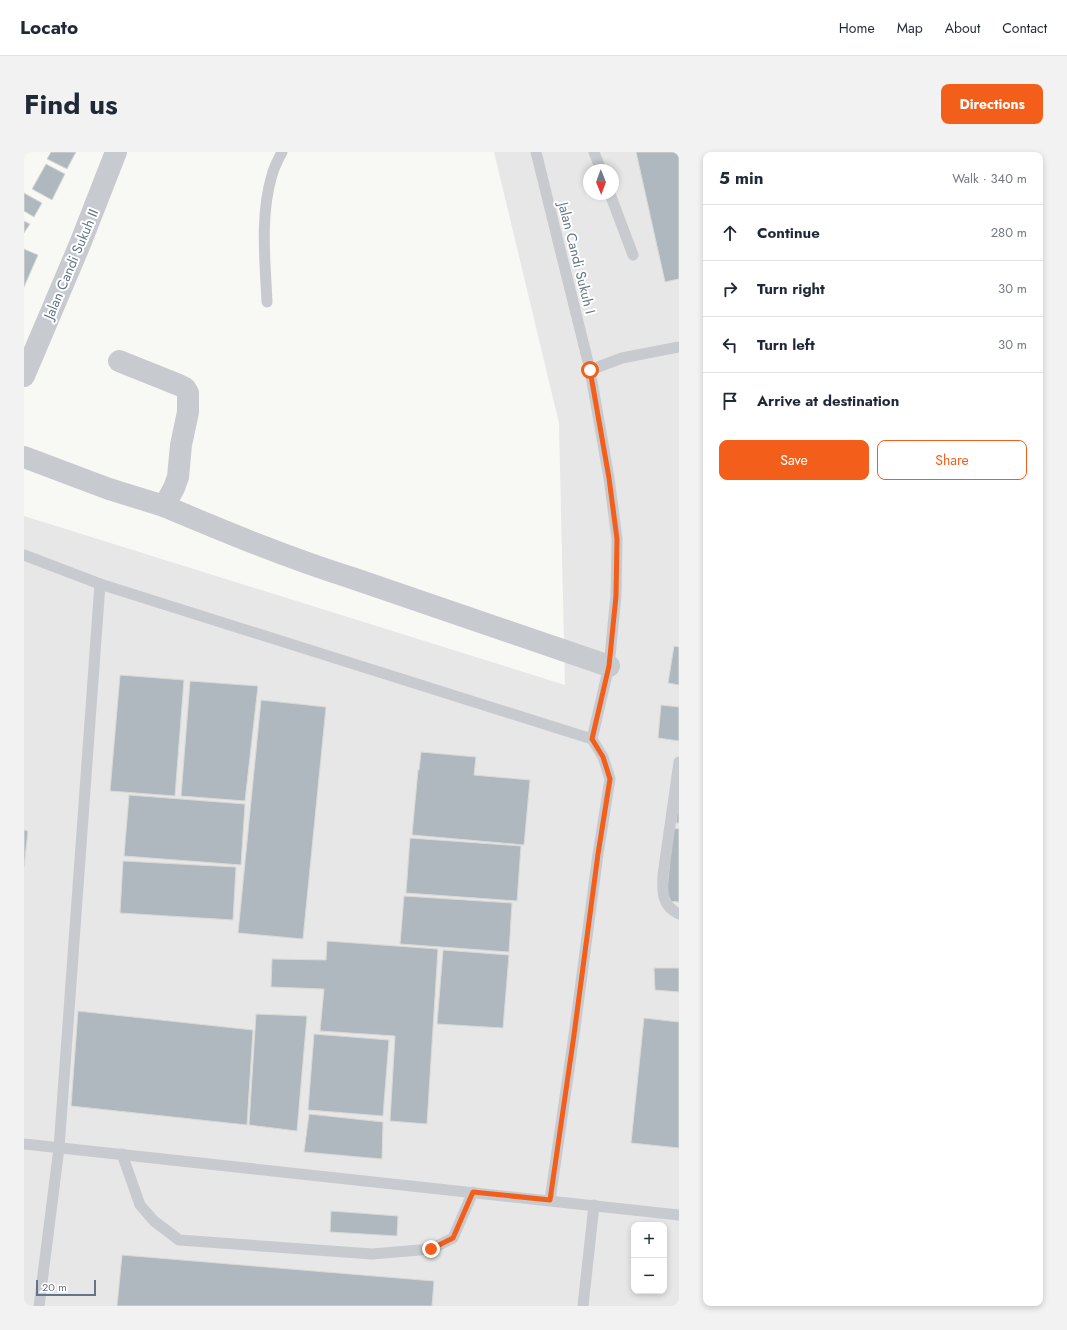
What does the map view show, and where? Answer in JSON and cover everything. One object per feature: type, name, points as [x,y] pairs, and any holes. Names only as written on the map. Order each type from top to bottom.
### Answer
[{"type":"street","name":"Jalan Candi Sukuh II","points":[[24,376],[80,244],[116,152]]},
{"type":"street","points":[[119,361],[179,385],[185,388],[188,393],[188,412],[181,445],[178,476],[174,488],[164,506]]},
{"type":"street","points":[[24,457],[110,489],[164,506],[277,553],[609,666]]},
{"type":"lane","points":[[267,302],[265,218],[267,195],[272,174],[282,152]]},
{"type":"lane","name":"Jalan Candi Sukuh I","points":[[536,152],[590,370],[609,478],[617,539],[616,596],[609,666],[592,739]]},
{"type":"lane","points":[[594,152],[599,164]]},
{"type":"lane","points":[[612,200],[633,255]]},
{"type":"lane","points":[[590,370],[622,358],[679,347]]},
{"type":"lane","points":[[24,555],[100,584],[592,739],[603,757],[610,779],[598,854],[573,1043],[550,1200]]},
{"type":"lane","points":[[40,1306],[59,1148],[100,584]]},
{"type":"lane","points":[[679,762],[662,887],[663,897],[668,906],[679,914]]},
{"type":"lane","points":[[24,1144],[679,1215]]},
{"type":"lane","points":[[122,1154],[140,1205],[154,1221],[179,1240],[372,1254],[431,1249],[453,1238],[473,1192]]},
{"type":"lane","points":[[583,1306],[594,1205]]},
{"type":"shaded area","points":[[494,152],[679,152],[679,1306],[24,1306],[24,516],[565,685],[559,423]]},
{"type":"building","points":[[51,152],[76,152],[67,169],[47,159]]},
{"type":"building","points":[[636,152],[679,152],[679,279],[665,282]]},
{"type":"building","points":[[46,164],[65,174],[52,200],[32,189]]},
{"type":"building","points":[[24,193],[42,203],[34,217],[24,211]]},
{"type":"building","points":[[24,221],[30,224],[24,233]]},
{"type":"building","points":[[24,249],[38,255],[24,287]]},
{"type":"building","points":[[674,646],[679,647],[679,685],[668,683]]},
{"type":"building","points":[[120,675],[184,680],[175,796],[110,791]]},
{"type":"building","points":[[190,681],[258,686],[245,801],[181,796]]},
{"type":"building","points":[[261,700],[326,707],[303,939],[238,933]]},
{"type":"building","points":[[661,705],[679,707],[679,741],[658,738]]},
{"type":"building","points":[[421,752],[476,757],[474,775],[530,780],[524,845],[412,835]]},
{"type":"building","points":[[129,795],[245,804],[241,865],[124,856]]},
{"type":"building","points":[[679,796],[679,823],[676,823]]},
{"type":"building","points":[[673,828],[679,829],[679,902],[666,901]]},
{"type":"building","points":[[24,830],[28,831],[24,867]]},
{"type":"building","points":[[410,838],[521,846],[517,901],[406,893]]},
{"type":"building","points":[[123,861],[236,867],[233,920],[120,913]]},
{"type":"building","points":[[404,896],[512,903],[509,952],[400,944]]},
{"type":"building","points":[[327,941],[438,949],[427,1124],[390,1121],[395,1036],[320,1031],[324,989],[271,987],[272,959],[326,960]]},
{"type":"building","points":[[443,950],[509,955],[503,1028],[437,1024]]},
{"type":"building","points":[[654,968],[679,968],[679,992],[655,990]]},
{"type":"building","points":[[78,1011],[253,1030],[247,1125],[71,1106]]},
{"type":"building","points":[[256,1014],[307,1016],[297,1131],[249,1125]]},
{"type":"building","points":[[644,1018],[679,1022],[679,1148],[631,1143]]},
{"type":"building","points":[[314,1034],[389,1040],[383,1116],[308,1110]]},
{"type":"building","points":[[309,1114],[383,1122],[382,1159],[304,1152]]},
{"type":"building","points":[[331,1211],[398,1216],[397,1236],[330,1232]]},
{"type":"building","points":[[122,1255],[434,1281],[432,1306],[117,1306]]},
{"type":"route","points":[[431,1249],[453,1238],[473,1192],[550,1200],[598,854],[610,779],[603,757],[592,739],[609,666],[616,596],[617,539],[609,478],[590,370]]}]
